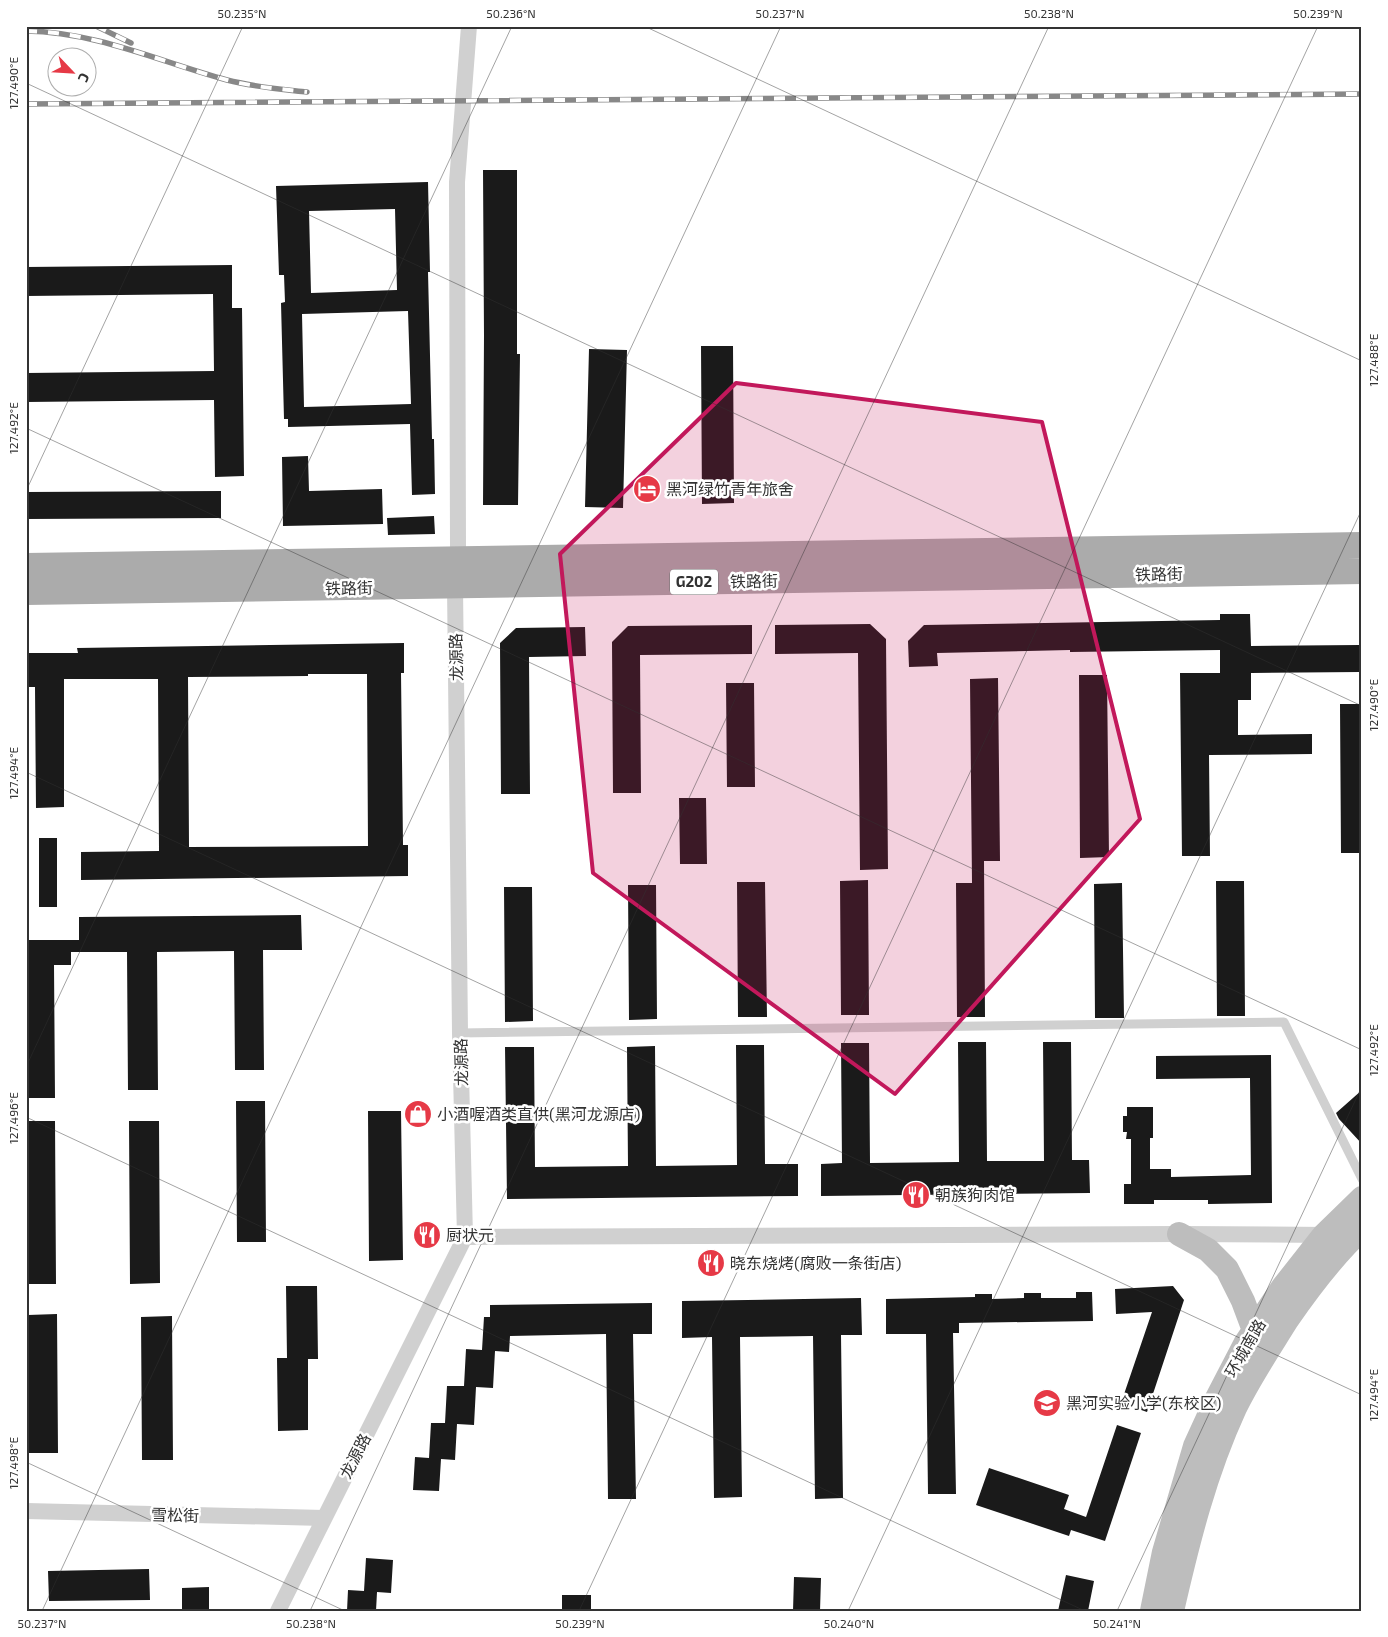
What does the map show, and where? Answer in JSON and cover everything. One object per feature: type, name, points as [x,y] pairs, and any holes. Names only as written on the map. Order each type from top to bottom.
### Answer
[{"type":"main road","name":"铁路街","points":[[26,566],[1362,545]]},
{"type":"main road","name":"铁路街","points":[[26,592],[1362,570]]},
{"type":"main road","name":"环城南路","points":[[1152,1611],[1164,1552],[1195,1446],[1217,1398],[1254,1330],[1283,1287],[1324,1235],[1362,1198]]},
{"type":"main road","name":"环城南路","points":[[1172,1611],[1199,1505],[1216,1455],[1236,1407],[1264,1356],[1299,1302],[1335,1257],[1358,1233]]},
{"type":"main road","points":[[1179,1234],[1208,1250],[1227,1268],[1264,1356]]},
{"type":"street","name":"龙源路","points":[[278,1611],[465,1237],[460,1033],[455,586],[458,558],[457,182],[469,26]]},
{"type":"street","points":[[465,1237],[1324,1235],[1358,1233]]},
{"type":"street","name":"雪松街","points":[[26,1511],[324,1518]]},
{"type":"lane","points":[[460,1033],[1284,1022],[1362,1179]]},
{"type":"highlighted area","points":[[736,383],[1042,422],[1140,819],[895,1094],[593,873],[560,554]]},
{"type":"building","points":[[483,170],[517,170],[517,354],[520,354],[518,505],[483,505]]},
{"type":"building","points":[[428,182],[430,272],[428,272],[435,494],[412,495],[410,424],[288,427],[288,419],[284,419],[281,303],[285,302],[284,275],[279,275],[276,186]],"holes":[[[395,209],[397,290],[311,293],[309,211]],[[408,311],[411,404],[304,407],[302,314]]]},
{"type":"building","points":[[232,265],[232,308],[242,308],[244,476],[215,477],[214,400],[26,402],[26,373],[214,371],[213,294],[26,296],[26,267]]},
{"type":"building","points":[[701,346],[733,346],[734,503],[702,504]]},
{"type":"building","points":[[589,349],[627,350],[623,508],[585,507]]},
{"type":"building","points":[[308,456],[309,491],[382,489],[383,524],[283,526],[282,457]]},
{"type":"building","points":[[221,491],[221,518],[26,519],[26,492]]},
{"type":"building","points":[[434,516],[435,534],[388,535],[387,518]]},
{"type":"building","points":[[1220,614],[1250,614],[1251,646],[1360,645],[1360,672],[1251,673],[1251,700],[1238,700],[1238,735],[1312,734],[1312,754],[1209,755],[1210,856],[1182,856],[1180,673],[1220,673],[1220,650],[1070,652],[1070,650],[937,653],[938,666],[909,667],[908,641],[924,625],[1220,620]]},
{"type":"building","points":[[870,624],[886,639],[888,869],[860,870],[858,653],[775,654],[775,625]]},
{"type":"building","points":[[752,625],[752,654],[640,655],[641,793],[613,793],[612,642],[628,626]]},
{"type":"building","points":[[585,627],[586,656],[529,657],[530,794],[501,794],[500,643],[516,628]]},
{"type":"building","points":[[404,643],[404,673],[401,673],[403,845],[408,845],[408,876],[81,880],[81,852],[159,851],[158,679],[64,679],[64,807],[36,808],[35,687],[26,687],[26,653],[78,653],[77,648]],"holes":[[[367,674],[368,846],[189,847],[188,677]]]},
{"type":"building","points":[[1079,675],[1107,675],[1109,857],[1080,858]]},
{"type":"building","points":[[998,678],[1000,861],[984,861],[985,1017],[957,1017],[956,883],[972,883],[970,679]]},
{"type":"building","points":[[726,683],[754,683],[755,787],[727,787]]},
{"type":"building","points":[[1340,704],[1362,704],[1362,853],[1341,853]]},
{"type":"building","points":[[679,798],[706,798],[707,864],[680,864]]},
{"type":"building","points":[[39,838],[57,838],[57,907],[39,907]]},
{"type":"building","points":[[868,880],[869,1015],[841,1015],[840,881]]},
{"type":"building","points":[[1216,881],[1244,881],[1245,1016],[1217,1016]]},
{"type":"building","points":[[737,882],[765,882],[767,1017],[738,1017]]},
{"type":"building","points":[[1122,883],[1124,1018],[1095,1018],[1094,884]]},
{"type":"building","points":[[628,885],[656,885],[657,1019],[629,1020]]},
{"type":"building","points":[[504,887],[532,887],[533,1021],[505,1022]]},
{"type":"building","points":[[301,915],[302,950],[263,950],[264,1070],[235,1070],[234,951],[157,952],[158,1090],[128,1090],[127,952],[71,952],[71,965],[54,965],[55,1098],[26,1098],[26,940],[79,940],[79,917]]},
{"type":"building","points":[[958,1042],[986,1042],[987,1161],[1044,1161],[1043,1042],[1071,1042],[1072,1160],[1089,1160],[1090,1193],[821,1196],[821,1164],[842,1163],[841,1043],[869,1043],[870,1163],[959,1162]]},
{"type":"building","points":[[736,1045],[764,1045],[765,1164],[798,1164],[798,1196],[507,1199],[505,1047],[534,1047],[535,1167],[628,1166],[627,1047],[655,1046],[656,1166],[737,1165]]},
{"type":"building","points":[[1271,1055],[1272,1203],[1208,1204],[1208,1200],[1154,1200],[1154,1204],[1124,1204],[1124,1184],[1131,1184],[1131,1139],[1126,1139],[1127,1132],[1123,1132],[1123,1116],[1127,1116],[1127,1107],[1153,1107],[1150,1169],[1171,1169],[1171,1177],[1251,1175],[1250,1078],[1156,1079],[1156,1056]]},
{"type":"building","points":[[1362,1090],[1362,1144],[1339,1119],[1336,1113]]},
{"type":"building","points":[[236,1101],[265,1101],[266,1242],[237,1242]]},
{"type":"building","points":[[368,1111],[401,1111],[403,1260],[369,1261]]},
{"type":"building","points":[[26,1121],[55,1121],[56,1284],[27,1284]]},
{"type":"building","points":[[129,1121],[159,1121],[160,1283],[130,1284]]},
{"type":"building","points":[[286,1286],[317,1286],[318,1359],[308,1359],[308,1430],[278,1431],[277,1358],[287,1358]]},
{"type":"building","points":[[1173,1286],[1184,1300],[1147,1412],[1121,1403],[1152,1312],[1116,1314],[1115,1289]]},
{"type":"building","points":[[1076,1292],[1092,1292],[1093,1321],[959,1323],[959,1333],[953,1333],[956,1494],[928,1494],[926,1334],[886,1334],[886,1299],[975,1297],[975,1294],[992,1294],[992,1299],[1024,1298],[1024,1293],[1041,1293],[1041,1298],[1076,1298]]},
{"type":"building","points":[[861,1298],[862,1335],[841,1335],[843,1498],[815,1499],[813,1336],[740,1337],[742,1497],[714,1498],[712,1337],[682,1338],[682,1301]]},
{"type":"building","points":[[652,1303],[652,1334],[633,1334],[636,1499],[608,1499],[606,1334],[510,1336],[509,1352],[495,1351],[493,1388],[476,1387],[474,1425],[457,1424],[455,1460],[441,1459],[439,1491],[413,1490],[415,1457],[429,1458],[431,1423],[445,1423],[447,1386],[464,1386],[466,1349],[482,1350],[484,1317],[490,1317],[490,1305]]},
{"type":"building","points":[[57,1314],[58,1453],[28,1453],[28,1315]]},
{"type":"building","points":[[172,1316],[173,1460],[142,1460],[141,1317]]},
{"type":"building","points":[[1117,1425],[1141,1433],[1105,1541],[1071,1530],[1069,1536],[976,1505],[989,1468],[1069,1495],[1064,1509],[1086,1517]]},
{"type":"building","points":[[366,1558],[393,1560],[391,1593],[377,1592],[376,1611],[347,1611],[348,1590],[364,1591]]},
{"type":"building","points":[[149,1569],[150,1600],[49,1601],[48,1571]]},
{"type":"building","points":[[1066,1575],[1094,1581],[1088,1611],[1058,1611]]},
{"type":"building","points":[[794,1577],[821,1578],[820,1611],[793,1611]]},
{"type":"building","points":[[209,1587],[209,1611],[182,1611],[182,1588]]},
{"type":"building","points":[[562,1595],[591,1595],[591,1611],[562,1611]]},
{"type":"railway","points":[[96,26],[131,43]]},
{"type":"railway","points":[[26,31],[52,33],[103,42],[227,80],[307,92]]},
{"type":"railway","points":[[26,104],[1362,94]]},
{"type":"place","name":"黑河绿竹青年旅舍","points":[[647,489]]},
{"type":"place","name":"小酒喔酒类直供(黑河龙源店)","points":[[418,1114]]},
{"type":"place","name":"朝族狗肉馆","points":[[916,1195]]},
{"type":"place","name":"厨状元","points":[[427,1235]]},
{"type":"place","name":"晓东烧烤(腐败一条街店)","points":[[711,1263]]},
{"type":"place","name":"黑河实验小学(东校区)","points":[[1047,1403]]}]
